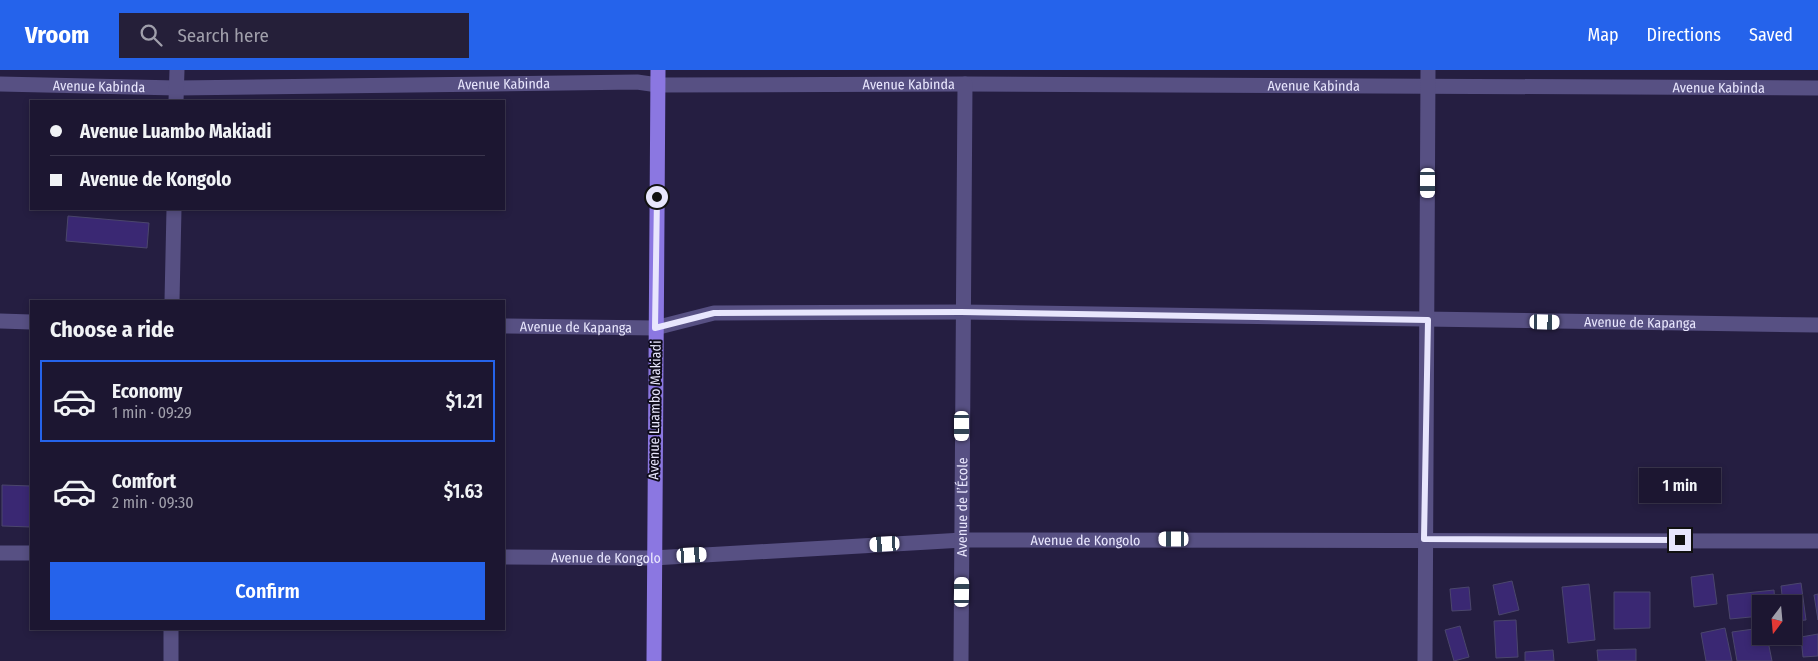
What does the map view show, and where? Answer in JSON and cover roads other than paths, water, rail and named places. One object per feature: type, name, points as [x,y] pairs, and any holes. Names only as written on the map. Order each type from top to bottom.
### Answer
[{"type":"main road","name":"Avenue Luambo Makiadi","points":[[654,661],[653,558],[658,70]]},
{"type":"street","points":[[176,94],[177,70]]},
{"type":"street","points":[[1425,661],[1424,539],[1428,320],[1428,70]]},
{"type":"street","name":"Avenue Kabinda","points":[[0,84],[176,94],[552,77],[636,76],[658,86],[964,84],[1818,88]]},
{"type":"street","name":"Avenue de l’École","points":[[961,661],[963,540],[961,312],[964,84]]},
{"type":"street","points":[[172,300],[174,210]]},
{"type":"street","name":"Avenue de Kapanga","points":[[505,326],[655,328],[714,313],[961,312],[1818,325]]},
{"type":"street","points":[[0,321],[30,322]]},
{"type":"street","name":"Avenue de Kongolo","points":[[505,556],[653,558],[963,540],[1424,539],[1818,541]]},
{"type":"street","points":[[0,553],[30,553]]},
{"type":"street","points":[[171,630],[171,661]]}]
